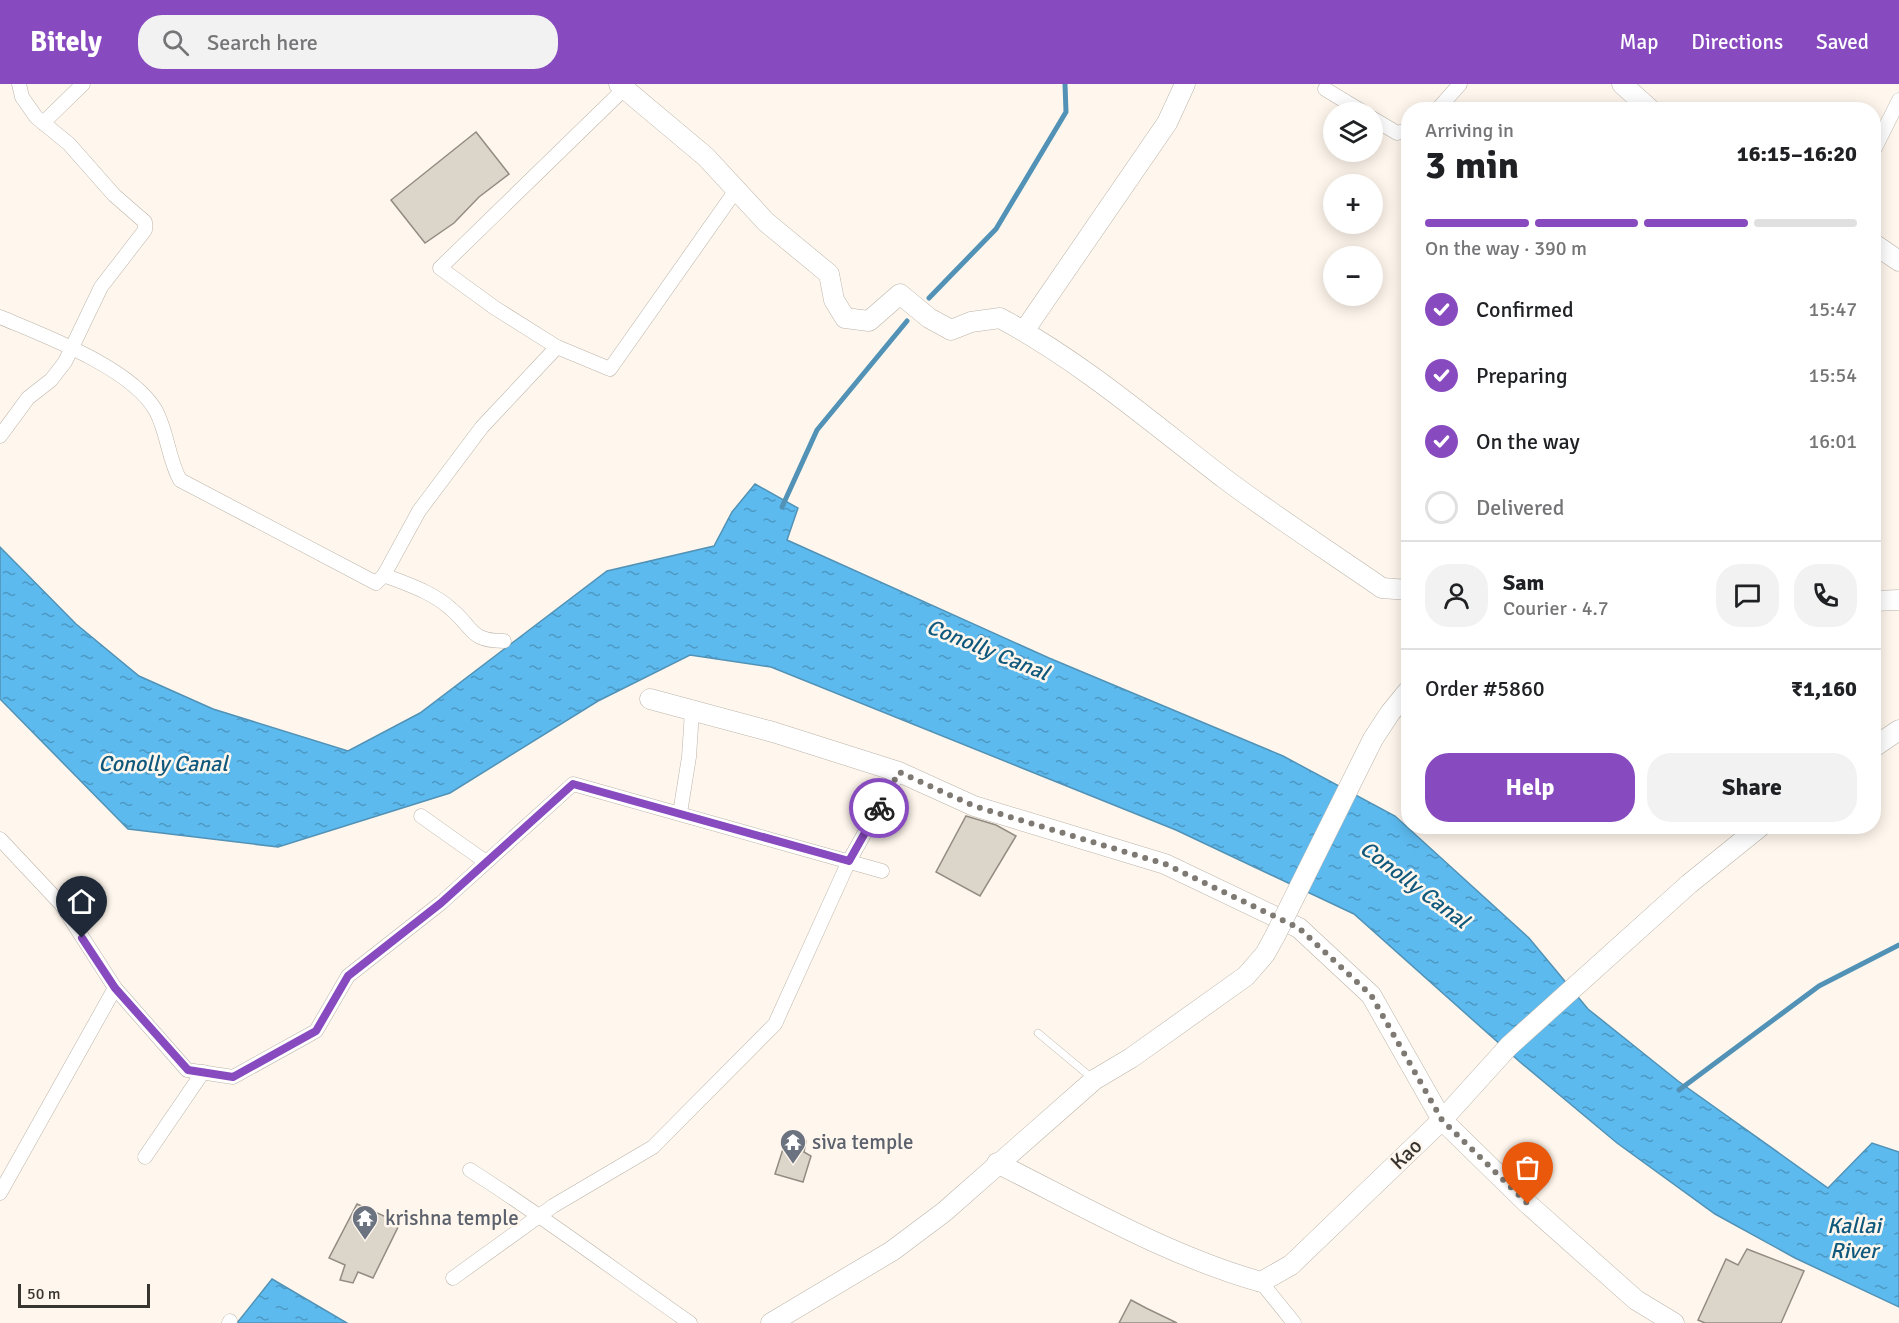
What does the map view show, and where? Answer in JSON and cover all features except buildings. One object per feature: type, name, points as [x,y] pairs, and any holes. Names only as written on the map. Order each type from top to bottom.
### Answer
[{"type":"street","points":[[0,436],[28,398],[51,380],[65,362],[101,287],[145,230],[145,222],[114,195],[69,144],[43,123],[22,97],[19,84]]},
{"type":"street","points":[[43,123],[83,84]]},
{"type":"street","points":[[1024,331],[1167,123],[1185,84]]},
{"type":"street","points":[[1444,102],[1460,84]]},
{"type":"street","points":[[1622,84],[1642,102]]},
{"type":"street","points":[[736,190],[610,369],[557,347],[495,308],[440,268],[622,86],[706,158],[736,190],[766,222],[829,274],[838,310],[851,321],[869,321],[900,294],[929,318],[951,330],[971,322],[1000,318],[1024,331],[1141,411],[1227,480],[1382,588],[1401,589]]},
{"type":"street","points":[[1325,89],[1346,102]]},
{"type":"street","points":[[1881,136],[1899,100]]},
{"type":"street","points":[[1383,125],[1397,133],[1401,132]]},
{"type":"street","points":[[1881,249],[1899,261]]},
{"type":"street","points":[[0,317],[72,347],[136,386],[154,408],[166,432],[173,467],[180,480],[376,583],[384,575],[420,511],[482,427],[557,347]]},
{"type":"street","points":[[384,575],[429,594],[444,604],[466,627],[485,641],[504,641]]},
{"type":"street","points":[[1881,601],[1899,600]]},
{"type":"street","points":[[650,699],[773,732],[899,772],[974,806],[1165,864],[1299,928],[1371,995],[1442,1120],[1528,1204],[1636,1300],[1674,1323]]},
{"type":"street","points":[[771,1323],[892,1251],[944,1212],[998,1162],[1094,1080],[1131,1058],[1246,976],[1265,954],[1373,739],[1401,700]]},
{"type":"street","points":[[680,813],[689,757],[692,711]]},
{"type":"street","points":[[1881,742],[1899,730]]},
{"type":"street","points":[[453,1278],[542,1216],[653,1147],[775,1024],[849,861],[899,772]]},
{"type":"street","points":[[0,839],[61,904],[115,988],[188,1070],[233,1077],[316,1031],[348,976],[441,903],[573,784],[882,871]]},
{"type":"street","points":[[421,816],[486,862]]},
{"type":"street","name":"Kao","points":[[1261,1282],[1291,1265],[1442,1120],[1509,1046],[1689,884],[1751,834]]},
{"type":"street","points":[[0,1193],[115,988]]},
{"type":"street","points":[[145,1157],[203,1072]]},
{"type":"street","points":[[998,1162],[1129,1229],[1198,1260],[1261,1282],[1294,1323]]},
{"type":"street","points":[[470,1170],[542,1216],[690,1323]]},
{"type":"lane","points":[[1038,1033],[1094,1080]]},
{"type":"water","name":"Conolly Canal","points":[[755,484],[798,508],[787,540],[1049,658],[1283,756],[1395,816],[1401,821],[1401,834],[1415,834],[1529,938],[1588,1009],[1678,1081],[1828,1188],[1872,1143],[1899,1152],[1899,1307],[1795,1258],[1715,1214],[1617,1143],[1520,1062],[1354,914],[1176,830],[771,667],[690,655],[598,701],[450,793],[278,847],[128,829],[0,699],[0,547],[76,624],[139,676],[213,709],[348,751],[420,713],[607,571],[714,546],[732,512]]},
{"type":"water","points":[[272,1279],[347,1323],[237,1323]]},
{"type":"waterway","points":[[929,298],[996,229],[1066,112],[1065,84]]},
{"type":"waterway","points":[[782,507],[817,430],[907,321]]},
{"type":"waterway","points":[[1679,1090],[1819,986],[1899,945]]},
{"type":"way so far","points":[[879,808],[899,772],[974,806],[1083,837],[1165,864],[1299,928],[1371,995],[1442,1120],[1528,1204]]},
{"type":"place","name":"siva temple","points":[[793,1165]]},
{"type":"place","name":"krishna temple","points":[[365,1241]]},
{"type":"route","points":[[82,938],[115,988],[188,1070],[233,1077],[316,1031],[348,976],[441,903],[573,784],[849,861],[879,808]]},
{"type":"water label","name":"Kallai River","points":[[1854,1238]]}]
